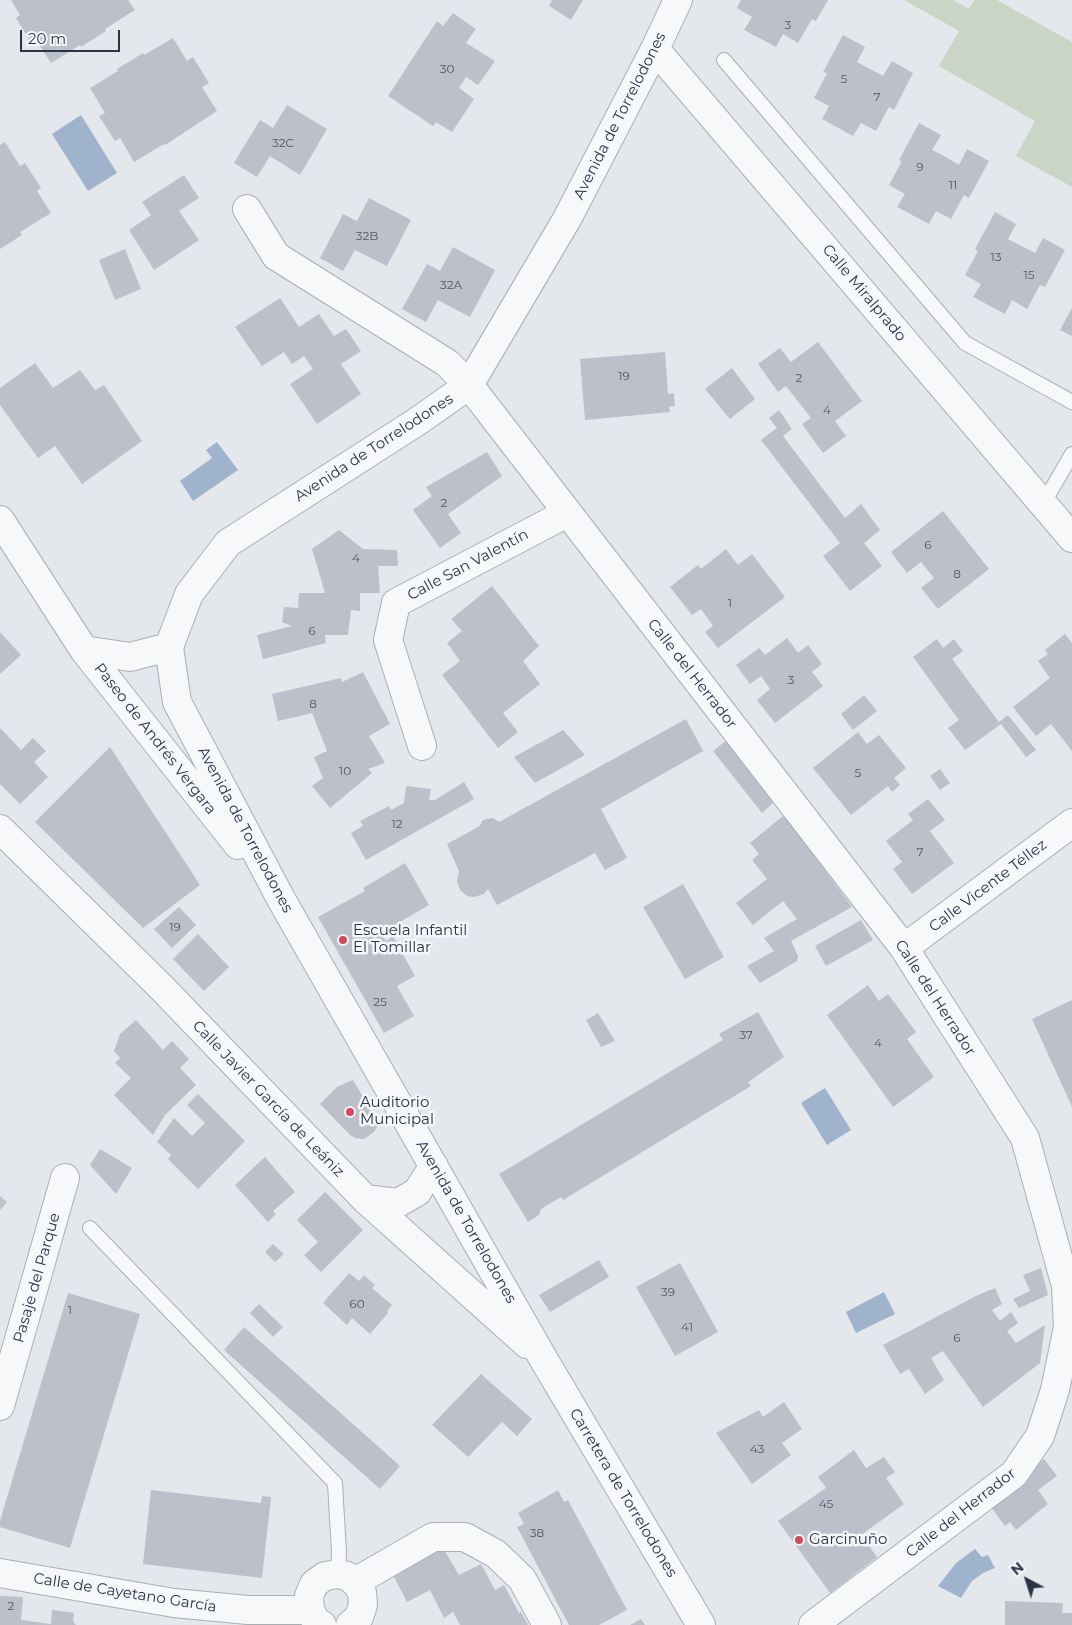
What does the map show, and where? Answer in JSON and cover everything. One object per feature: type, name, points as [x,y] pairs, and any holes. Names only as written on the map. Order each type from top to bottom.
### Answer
[{"type":"street","name":"Avenida de Torrelodones","points":[[544,1360],[281,900],[177,702],[169,647],[189,594],[228,543],[469,385],[567,218],[678,0]]},
{"type":"street","name":"Calle Miralprado","points":[[654,49],[1072,538]]},
{"type":"street","name":"Avenida de Torrelodones","points":[[247,209],[276,256],[446,363],[469,385]]},
{"type":"street","name":"Calle del Herrador","points":[[469,385],[904,948],[1024,1138],[1066,1286],[1068,1327],[1055,1390],[1040,1436],[1014,1474],[813,1625]]},
{"type":"street","name":"Calle San Valentín","points":[[422,746],[388,640],[396,603],[567,513]]},
{"type":"street","name":"Paseo de Andrés Vergara","points":[[0,520],[84,650],[281,900]]},
{"type":"street","name":"Paseo de Andrés Vergara","points":[[84,650],[130,657],[169,647]]},
{"type":"street","name":"Calle Vicente Téllez","points":[[904,948],[1072,823]]},
{"type":"street","name":"Calle Javier García de Leániz","points":[[0,828],[160,986],[365,1199],[544,1360]]},
{"type":"street","points":[[365,1199],[398,1203],[417,1192],[434,1166]]},
{"type":"street","name":"Pasaje del Parque","points":[[0,1406],[65,1178]]},
{"type":"street","name":"Carretera de Torrelodones","points":[[544,1360],[701,1625]]},
{"type":"street","points":[[316,1617],[309,1596],[314,1584],[325,1576],[347,1578],[433,1537],[465,1537],[496,1554],[522,1579],[548,1625]]},
{"type":"street","name":"Calle de Cayetano García","points":[[0,1573],[174,1603],[316,1617]]},
{"type":"street","points":[[347,1578],[362,1592],[363,1605],[359,1616],[350,1625]]},
{"type":"lane","points":[[724,60],[965,343],[1072,402]]},
{"type":"lane","points":[[1043,504],[1072,454]]},
{"type":"lane","points":[[90,1228],[335,1482],[339,1553],[347,1578]]},
{"type":"green space","points":[[904,0],[953,0],[969,9],[974,0],[997,0],[1072,42],[1072,187],[1016,156],[1035,121],[939,66],[959,31]]},
{"type":"water","points":[[81,115],[117,173],[88,191],[52,134]]},
{"type":"water","points":[[217,442],[238,470],[193,501],[180,481],[212,458],[206,450]]},
{"type":"water","points":[[825,1088],[851,1130],[827,1145],[801,1103]]},
{"type":"water","points":[[884,1292],[895,1314],[856,1333],[846,1312]]},
{"type":"water","points":[[975,1549],[982,1557],[988,1555],[995,1568],[983,1573],[972,1581],[961,1598],[938,1586],[956,1563]]},
{"type":"building","points":[[11,0],[128,0],[135,10],[81,47],[80,45],[51,63],[36,40],[31,43],[16,18],[20,15]]},
{"type":"building","points":[[552,0],[583,0],[571,20],[549,6]]},
{"type":"building","points":[[741,0],[828,0],[816,21],[812,19],[798,43],[783,34],[776,47],[744,30],[752,17],[737,8]]},
{"type":"building","points":[[453,13],[476,29],[466,43],[495,61],[478,85],[466,77],[459,88],[474,99],[452,132],[436,122],[433,126],[388,96],[437,21],[443,26]]},
{"type":"building","points":[[843,35],[865,47],[857,62],[883,76],[892,61],[913,73],[894,110],[889,107],[876,131],[861,123],[853,136],[822,119],[829,106],[814,98],[827,73],[823,72]]},
{"type":"building","points":[[173,38],[187,61],[193,57],[209,83],[202,87],[217,111],[165,145],[134,162],[120,138],[115,141],[99,116],[105,113],[90,88],[143,53],[144,55]]},
{"type":"building","points":[[287,105],[327,129],[300,175],[270,156],[257,177],[234,163],[260,120],[273,128]]},
{"type":"building","points":[[919,123],[941,135],[932,150],[959,165],[967,149],[989,161],[969,198],[964,195],[951,219],[936,211],[929,224],[897,207],[905,194],[889,185],[902,161],[899,160]]},
{"type":"building","points":[[5,142],[20,166],[25,163],[41,188],[37,191],[51,213],[20,232],[22,235],[0,249],[0,145]]},
{"type":"building","points":[[184,175],[199,198],[179,211],[199,240],[154,270],[129,230],[151,215],[142,202]]},
{"type":"building","points":[[369,198],[411,220],[387,266],[355,250],[343,271],[320,258],[343,214],[357,221]]},
{"type":"building","points":[[995,212],[1016,224],[1008,239],[1035,253],[1043,238],[1065,250],[1045,287],[1040,285],[1027,309],[1012,300],[1005,314],[973,297],[981,284],[965,275],[978,251],[975,249]]},
{"type":"building","points":[[453,247],[495,270],[470,317],[438,300],[426,322],[402,309],[427,264],[440,271]]},
{"type":"building","points":[[125,249],[141,289],[115,300],[99,260]]},
{"type":"building","points":[[280,298],[299,327],[319,314],[334,336],[346,329],[361,351],[341,364],[361,394],[317,424],[290,384],[313,369],[304,356],[292,364],[284,352],[262,366],[235,327]]},
{"type":"building","points":[[1072,308],[1072,336],[1060,330]]},
{"type":"building","points":[[818,342],[862,401],[835,421],[846,436],[823,453],[802,424],[811,418],[786,386],[778,392],[758,364],[780,348],[791,362]]},
{"type":"building","points":[[665,352],[668,394],[674,393],[675,406],[669,407],[670,412],[585,420],[580,359]]},
{"type":"building","points":[[35,363],[53,388],[80,370],[95,390],[104,385],[142,441],[82,484],[55,446],[38,458],[0,405],[0,388]]},
{"type":"building","points":[[732,368],[755,399],[730,419],[705,389]]},
{"type":"building","points":[[779,410],[792,429],[783,436],[845,518],[861,504],[880,530],[864,543],[882,566],[850,591],[823,556],[840,543],[761,440],[777,428],[769,418]]},
{"type":"building","points":[[487,452],[502,476],[448,514],[461,533],[440,548],[413,510],[432,496],[426,487]]},
{"type":"building","points":[[943,511],[989,569],[938,609],[921,588],[934,578],[921,562],[907,573],[891,552]]},
{"type":"building","points":[[339,530],[363,549],[397,550],[398,566],[378,566],[380,593],[360,593],[360,611],[351,610],[348,635],[325,635],[326,643],[263,659],[257,635],[292,626],[282,622],[284,607],[298,608],[299,593],[325,593],[312,549]]},
{"type":"building","points":[[726,549],[738,565],[752,554],[785,597],[718,648],[705,632],[713,626],[701,609],[692,615],[670,587],[698,565],[701,569]]},
{"type":"building","points":[[492,586],[539,646],[523,661],[540,684],[503,713],[518,732],[498,748],[442,675],[460,661],[447,643],[462,631],[451,619]]},
{"type":"building","points":[[0,632],[21,655],[0,674]]},
{"type":"building","points":[[1065,634],[1072,643],[1072,751],[1051,724],[1036,736],[1013,707],[1050,678],[1038,661],[1048,654],[1045,650]]},
{"type":"building","points":[[787,638],[798,653],[808,645],[822,664],[812,672],[823,686],[775,723],[757,700],[770,689],[761,676],[750,684],[736,665],[759,648],[765,655]]},
{"type":"building","points":[[937,639],[943,648],[954,639],[963,651],[952,659],[999,722],[1008,715],[1036,750],[1026,757],[1001,724],[965,750],[948,728],[959,720],[913,657]]},
{"type":"building","points":[[363,672],[390,724],[369,736],[385,763],[368,769],[372,773],[330,808],[312,786],[323,778],[314,757],[327,751],[312,713],[278,721],[272,694],[341,678],[342,682]]},
{"type":"building","points":[[864,695],[877,711],[853,730],[841,714]]},
{"type":"building","points":[[686,719],[703,751],[601,809],[627,858],[605,870],[595,853],[497,905],[488,889],[484,894],[474,897],[467,896],[460,890],[457,881],[459,871],[447,844],[480,826],[482,821],[486,819],[493,818],[499,822]]},
{"type":"building","points":[[0,728],[21,750],[33,738],[46,751],[34,762],[48,777],[20,804],[0,784]]},
{"type":"building","points":[[563,730],[585,755],[535,783],[514,757]]},
{"type":"building","points":[[858,732],[867,744],[879,735],[906,768],[894,778],[900,785],[892,792],[888,786],[851,815],[813,768]]},
{"type":"building","points":[[727,740],[774,802],[762,813],[713,751]]},
{"type":"building","points":[[110,747],[200,885],[143,928],[35,822]]},
{"type":"building","points":[[940,769],[950,783],[940,790],[930,776]]},
{"type":"building","points":[[464,782],[474,799],[366,860],[351,833],[363,826],[360,821],[389,806],[391,810],[404,803],[406,786],[431,789],[429,800],[435,800]]},
{"type":"building","points":[[928,799],[945,820],[930,831],[954,863],[912,894],[893,869],[902,862],[886,841],[913,820],[908,814]]},
{"type":"building","points":[[784,815],[852,907],[791,941],[798,956],[797,961],[760,983],[747,966],[774,951],[764,938],[797,919],[783,901],[753,925],[736,903],[767,879],[752,860],[759,854],[750,843]]},
{"type":"building","points":[[405,863],[429,905],[381,933],[386,941],[393,936],[415,976],[397,986],[414,1016],[384,1033],[318,917],[365,891],[363,888]]},
{"type":"building","points":[[683,884],[724,957],[685,979],[643,907]]},
{"type":"building","points":[[179,907],[196,925],[172,948],[154,929]]},
{"type":"building","points":[[861,920],[873,940],[826,966],[815,946]]},
{"type":"building","points":[[198,934],[229,967],[204,991],[173,959]]},
{"type":"building","points":[[868,985],[879,1001],[888,994],[916,1032],[907,1039],[934,1077],[893,1107],[827,1015]]},
{"type":"building","points":[[1072,1000],[1072,1107],[1032,1019]]},
{"type":"building","points":[[758,1012],[784,1057],[748,1082],[751,1086],[563,1200],[561,1197],[541,1209],[539,1215],[528,1222],[499,1174],[723,1040],[719,1034]]},
{"type":"building","points":[[598,1013],[615,1041],[601,1047],[586,1020]]},
{"type":"building","points":[[136,1020],[163,1050],[172,1041],[189,1059],[180,1068],[196,1085],[165,1115],[153,1135],[114,1095],[131,1078],[115,1063],[120,1058],[114,1051],[120,1034]]},
{"type":"building","name":"Auditorio Municipal","points":[[353,1080],[377,1121],[377,1127],[374,1132],[364,1139],[355,1138],[350,1135],[320,1104],[337,1087]]},
{"type":"building","points":[[198,1094],[245,1141],[198,1189],[168,1159],[171,1155],[157,1142],[174,1118],[192,1136],[205,1123],[187,1105]]},
{"type":"building","points":[[100,1149],[132,1168],[116,1194],[90,1165]]},
{"type":"building","points":[[265,1157],[295,1192],[273,1211],[276,1214],[268,1222],[235,1185]]},
{"type":"building","points":[[325,1192],[363,1230],[321,1272],[304,1255],[318,1242],[297,1220]]},
{"type":"building","points":[[0,1196],[7,1202],[0,1210]]},
{"type":"building","points":[[273,1244],[284,1254],[275,1262],[265,1252]]},
{"type":"building","points":[[599,1260],[609,1277],[550,1312],[539,1295]]},
{"type":"building","points":[[680,1263],[718,1332],[675,1356],[636,1287]]},
{"type":"building","points":[[1041,1268],[1048,1295],[1019,1308],[1013,1299],[1030,1291],[1023,1275]]},
{"type":"building","points":[[349,1273],[359,1281],[364,1275],[375,1285],[372,1288],[392,1305],[387,1311],[388,1313],[370,1334],[352,1318],[347,1325],[323,1303]]},
{"type":"building","points":[[995,1288],[1002,1304],[992,1310],[1000,1321],[1011,1312],[1018,1323],[1007,1331],[1016,1343],[1045,1325],[1040,1363],[983,1407],[943,1351],[931,1358],[944,1380],[925,1394],[909,1369],[900,1374],[883,1345]]},
{"type":"building","points":[[68,1293],[140,1314],[70,1548],[0,1527],[0,1521]]},
{"type":"building","points":[[259,1304],[283,1327],[273,1337],[250,1313]]},
{"type":"building","points":[[244,1327],[400,1466],[380,1489],[224,1350]]},
{"type":"building","points":[[481,1374],[532,1419],[517,1436],[502,1422],[468,1457],[432,1425]]},
{"type":"building","points":[[784,1402],[802,1429],[782,1443],[791,1455],[752,1484],[716,1433],[759,1410],[763,1417]]},
{"type":"building","points":[[854,1450],[866,1468],[884,1457],[895,1472],[886,1478],[904,1504],[861,1535],[877,1557],[830,1593],[778,1521],[826,1488],[818,1477]]},
{"type":"building","points":[[1044,1459],[1057,1476],[1038,1490],[1048,1504],[1016,1530],[1010,1522],[1005,1526],[991,1507],[1029,1479],[1025,1474]]},
{"type":"building","points":[[151,1490],[261,1503],[262,1496],[271,1497],[262,1578],[143,1564]]},
{"type":"building","points":[[558,1490],[564,1502],[568,1500],[627,1610],[599,1625],[569,1625],[517,1527],[524,1524],[518,1513]]},
{"type":"building","points":[[443,1548],[459,1575],[481,1564],[495,1590],[504,1585],[519,1613],[521,1612],[528,1625],[460,1625],[453,1612],[444,1618],[430,1590],[407,1602],[393,1575]]},
{"type":"building","points":[[0,1596],[23,1597],[21,1620],[51,1624],[52,1610],[74,1613],[73,1621],[76,1625],[0,1625]]},
{"type":"building","points":[[1005,1601],[1063,1603],[1062,1613],[1072,1613],[1072,1625],[1005,1625]]},
{"type":"building","points":[[641,1619],[645,1625],[630,1625]]},
{"type":"place","name":"Escuela Infantil El Tomillar","points":[[343,940]]},
{"type":"place","name":"Auditorio Municipal","points":[[350,1112]]},
{"type":"place","name":"Garcinuño","points":[[799,1540]]}]
